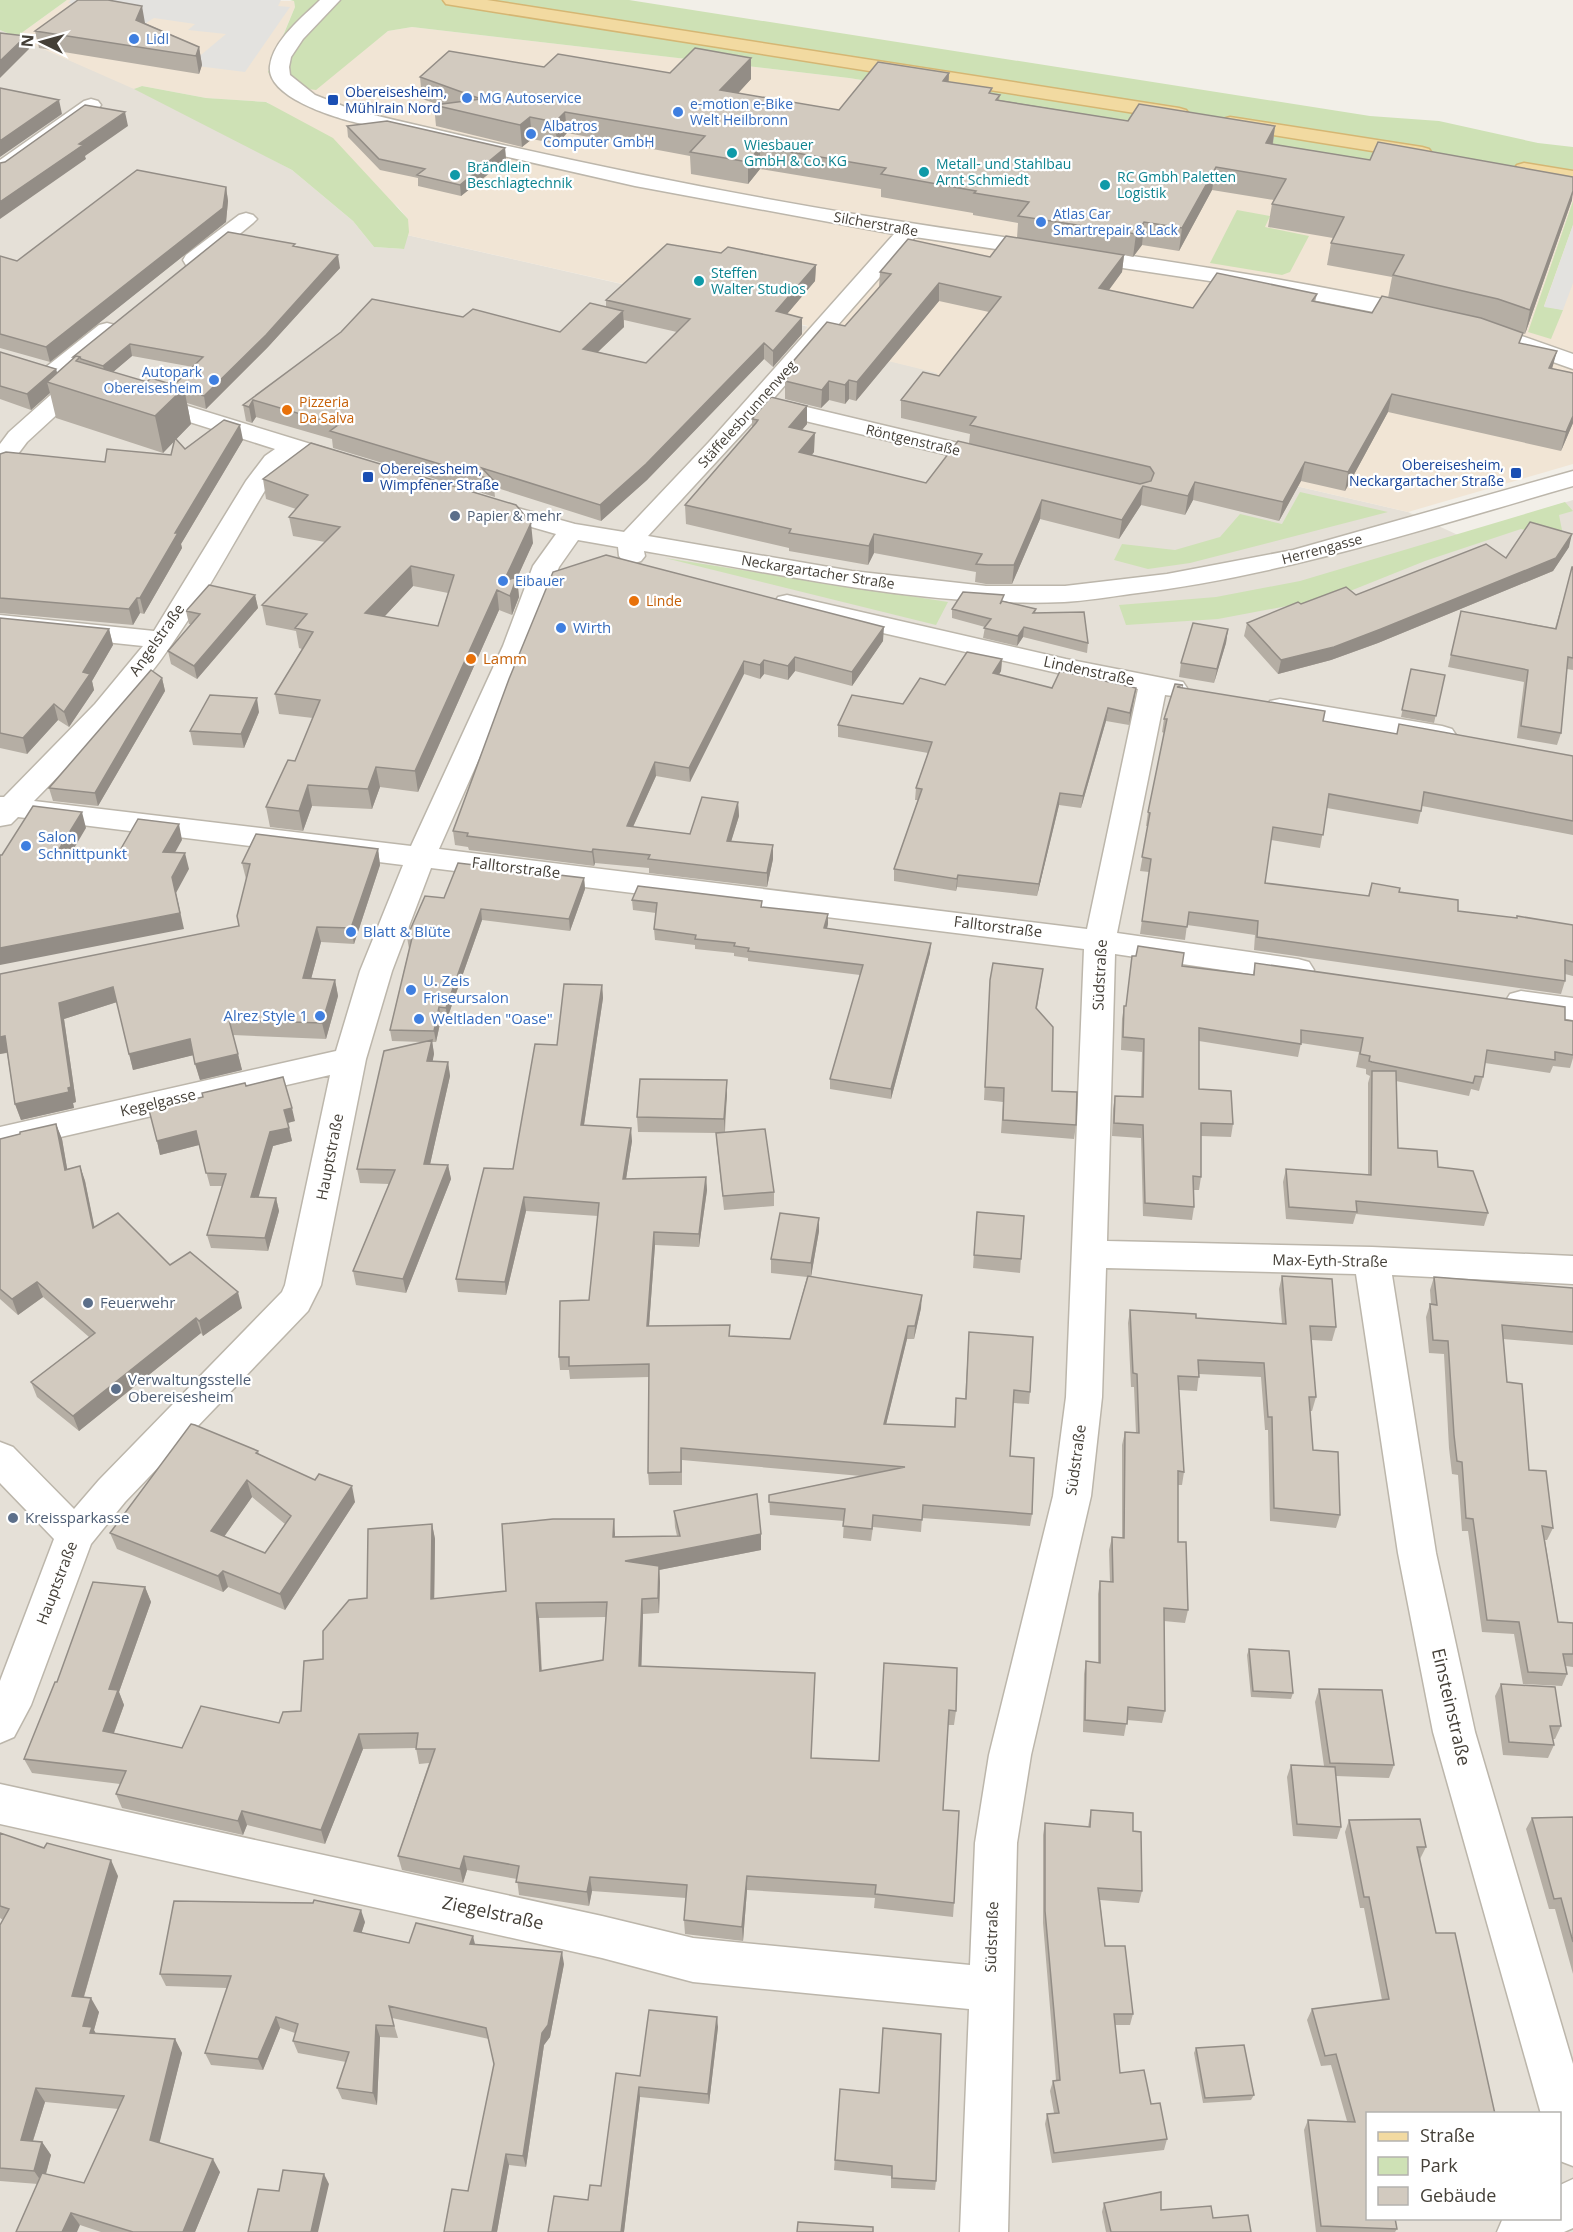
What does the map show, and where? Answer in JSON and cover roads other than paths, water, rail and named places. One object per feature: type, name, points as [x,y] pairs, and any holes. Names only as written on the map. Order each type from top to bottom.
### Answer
[{"type":"main road","points":[[452,0],[1193,116]]},
{"type":"main road","points":[[1217,120],[1442,156]]},
{"type":"main road","points":[[1508,167],[1573,177]]},
{"type":"street","name":"Silcherstraße","points":[[332,0],[299,32],[285,50],[280,69],[281,76],[312,102],[351,115],[574,166],[909,230],[1332,296],[1441,319]]},
{"type":"street","points":[[0,170],[91,105]]},
{"type":"street","points":[[173,277],[246,219]]},
{"type":"street","name":"Stäffelesbrunnenweg","points":[[630,541],[758,403],[909,230]]},
{"type":"street","points":[[128,314],[43,369],[365,468]]},
{"type":"street","points":[[1463,324],[1484,329],[1573,362]]},
{"type":"street","points":[[0,461],[9,436],[103,387]]},
{"type":"street","name":"Röntgenstraße","points":[[758,403],[1023,466]]},
{"type":"street","name":"Angelstraße","points":[[4,810],[101,712],[161,640],[258,481],[274,461],[293,447]]},
{"type":"street","name":"Herrengasse","points":[[1065,594],[1167,582],[1255,566],[1412,525],[1573,478]]},
{"type":"street","name":"Neckargartacher Straße","points":[[462,499],[572,531],[852,579],[986,594],[1065,594]]},
{"type":"street","name":"Hauptstraße","points":[[0,1724],[11,1705],[75,1535],[112,1491],[295,1302],[309,1263],[350,1059],[376,971],[421,856],[516,646],[546,567],[572,531]]},
{"type":"street","points":[[630,541],[632,562],[649,570]]},
{"type":"street","name":"Lindenstraße","points":[[767,598],[1066,667],[1198,693]]},
{"type":"street","points":[[0,623],[161,640]]},
{"type":"street","name":"Südstraße","points":[[984,2232],[996,1843],[1010,1755],[1073,1485],[1084,1397],[1100,941],[1153,685]]},
{"type":"street","points":[[1256,703],[1466,740]]},
{"type":"street","name":"Falltorstraße","points":[[4,810],[421,856],[1015,928],[1325,974]]},
{"type":"street","points":[[1490,997],[1573,1009]]},
{"type":"street","name":"Kegelgasse","points":[[0,1139],[350,1059]]},
{"type":"street","name":"Max-Eyth-Straße","points":[[1088,1254],[1372,1261],[1573,1270]]},
{"type":"street","name":"Einsteinstraße","points":[[1372,1261],[1417,1553],[1454,1732],[1573,2143]]},
{"type":"street","points":[[0,1458],[75,1535]]},
{"type":"street","name":"Ziegelstraße","points":[[0,1804],[602,1937],[693,1960],[990,1989]]},
{"type":"street","points":[[1521,2232],[1538,2220]]},
{"type":"place","name":"Lidl","points":[[134,39]]},
{"type":"place","name":"MG Autoservice","points":[[467,98]]},
{"type":"place","name":"Obereisesheim, Mühlrain Nord","points":[[333,100]]},
{"type":"place","name":"e-motion e-Bike Welt Heilbronn","points":[[678,112]]},
{"type":"place","name":"Albatros Computer GmbH","points":[[531,134]]},
{"type":"place","name":"Wiesbauer GmbH & Co. KG","points":[[732,153]]},
{"type":"place","name":"Metall- und Stahlbau Arnt Schmiedt","points":[[924,172]]},
{"type":"place","name":"Brändlein Beschlagtechnik","points":[[455,175]]},
{"type":"place","name":"RC Gmbh Paletten Logistik","points":[[1105,185]]},
{"type":"place","name":"Atlas Car Smartrepair & Lack","points":[[1041,222]]},
{"type":"place","name":"Steffen Walter Studios","points":[[699,281]]},
{"type":"place","name":"Autopark Obereisesheim","points":[[214,380]]},
{"type":"place","name":"Pizzeria Da Salva","points":[[287,410]]},
{"type":"place","name":"Obereisesheim, Neckargartacher Straße","points":[[1516,473]]},
{"type":"place","name":"Obereisesheim, Wimpfener Straße","points":[[368,477]]},
{"type":"place","name":"Papier & mehr","points":[[455,516]]},
{"type":"place","name":"Eibauer","points":[[503,581]]},
{"type":"place","name":"Linde","points":[[634,601]]},
{"type":"place","name":"Wirth","points":[[561,628]]},
{"type":"place","name":"Lamm","points":[[471,659]]},
{"type":"place","name":"Salon Schnittpunkt","points":[[26,846]]},
{"type":"place","name":"Blatt & Blüte","points":[[351,932]]},
{"type":"place","name":"U. Zeis Friseursalon","points":[[411,990]]},
{"type":"place","name":"Alrez Style 1","points":[[320,1016]]},
{"type":"place","name":"Weltladen \"Oase\"","points":[[419,1019]]},
{"type":"place","name":"Feuerwehr","points":[[88,1303]]},
{"type":"place","name":"Verwaltungsstelle Obereisesheim","points":[[116,1389]]},
{"type":"place","name":"Kreissparkasse","points":[[13,1518]]}]
